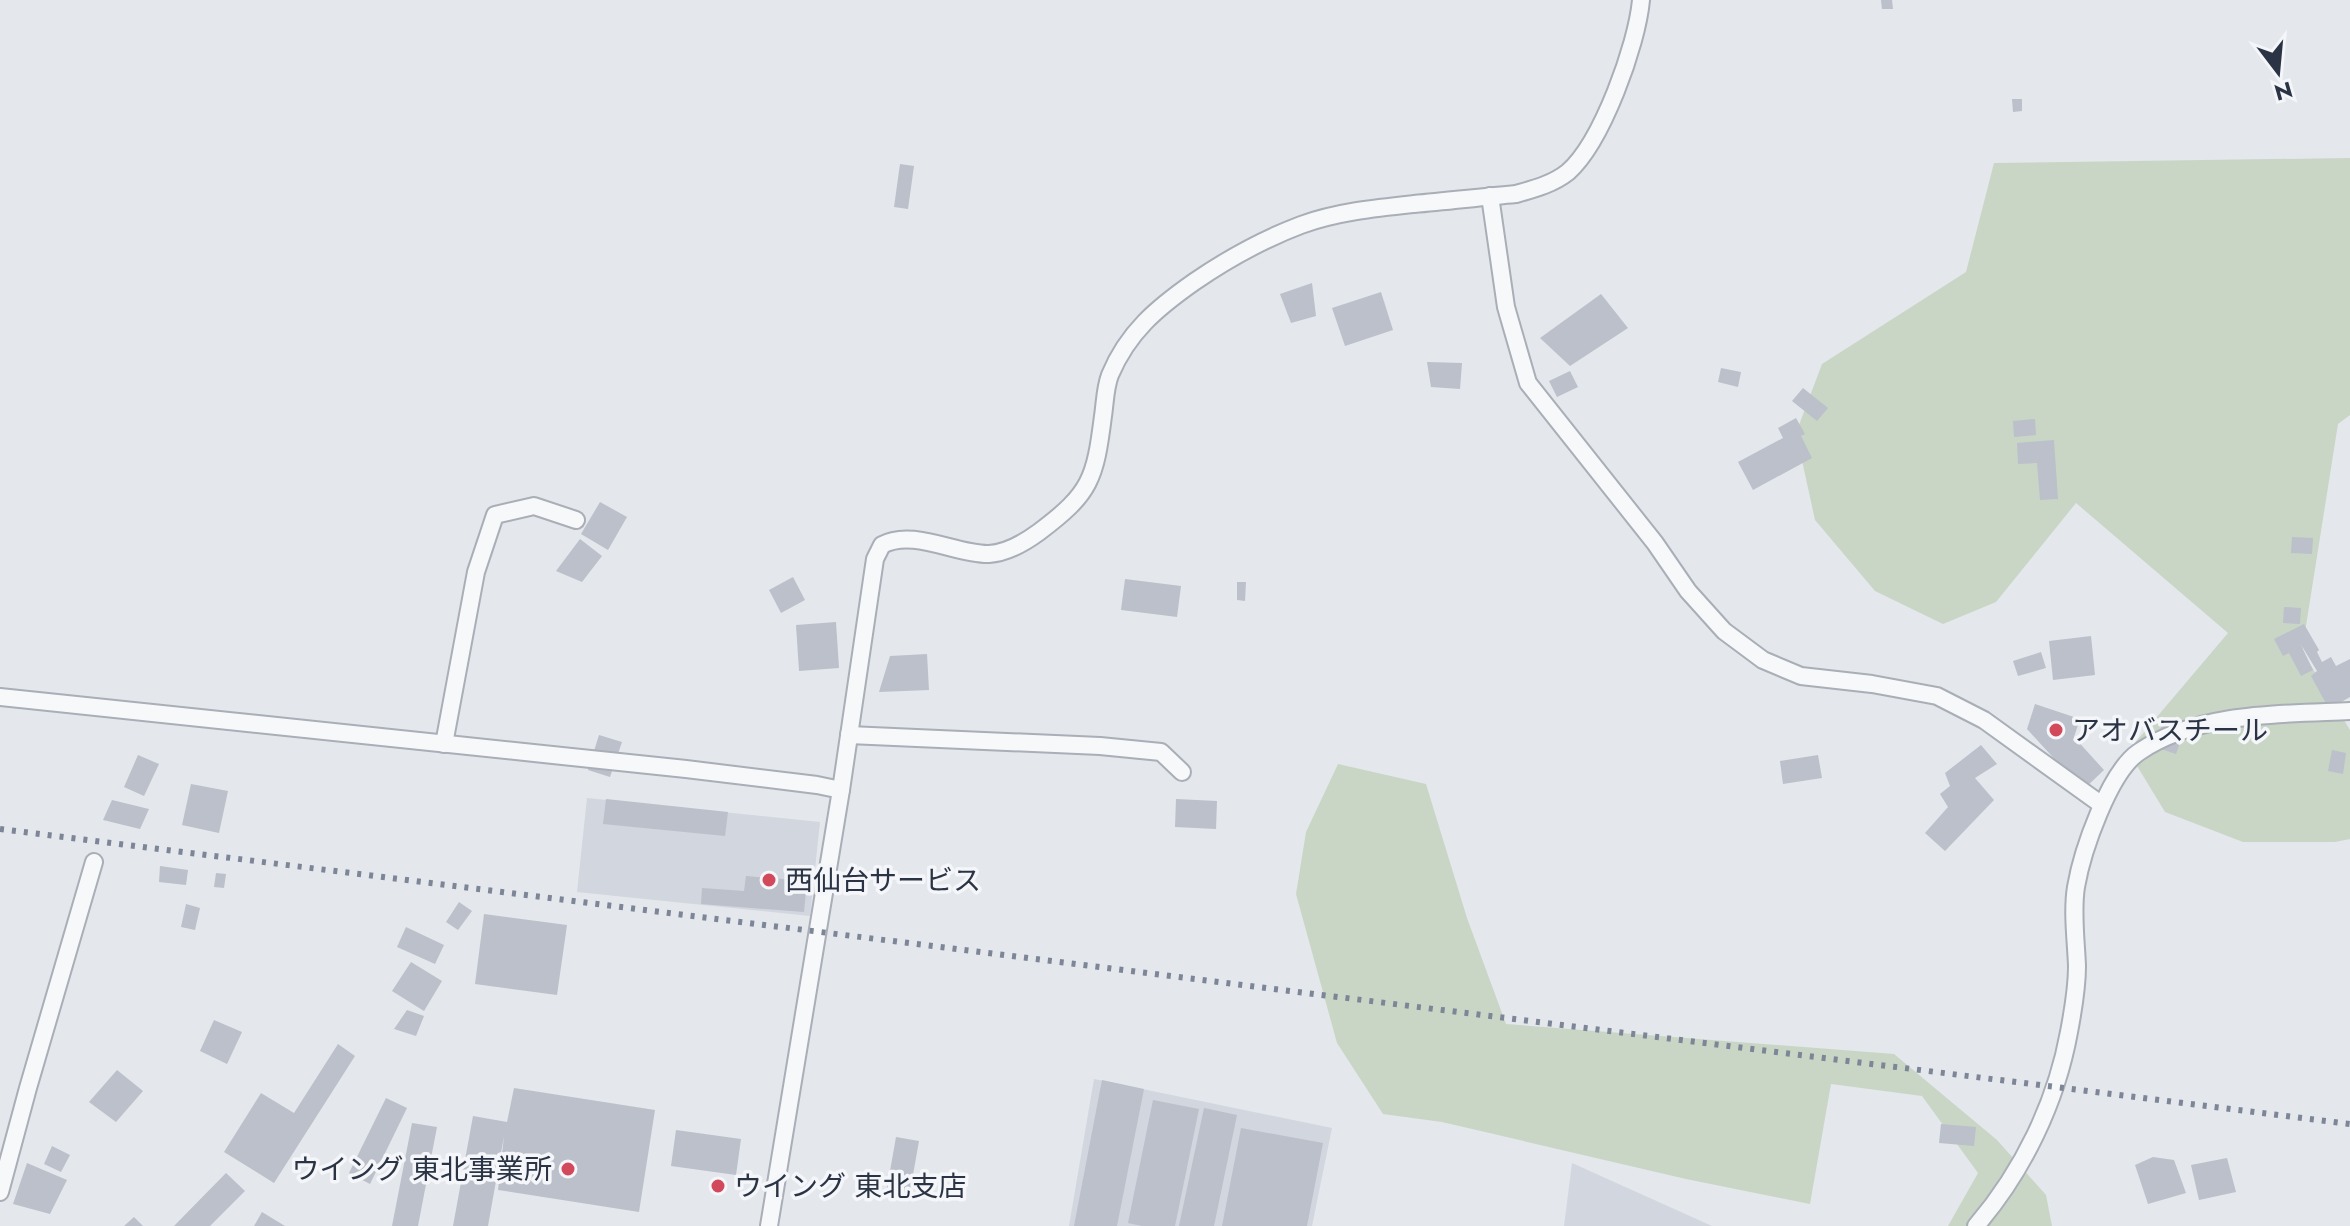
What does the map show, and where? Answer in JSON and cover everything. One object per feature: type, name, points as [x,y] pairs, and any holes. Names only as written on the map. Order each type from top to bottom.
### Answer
[{"type":"street","points":[[769,1226],[841,790],[875,559],[882,545],[895,540],[910,540],[990,554],[1024,542],[1062,513],[1090,482],[1097,461],[1107,383],[1119,357],[1142,323],[1163,304],[1231,259],[1303,224],[1363,209],[1516,194],[1558,179],[1579,159],[1600,124],[1632,46],[1641,0]]},
{"type":"street","points":[[1490,196],[1506,307],[1528,383],[1655,543],[1688,591],[1724,631],[1763,660],[1801,676],[1872,684],[1937,696],[1984,720],[2102,805]]},
{"type":"street","points":[[444,744],[476,572],[495,515],[534,506],[576,520]]},
{"type":"street","points":[[0,697],[700,771],[841,790]]},
{"type":"street","points":[[1976,1226],[1999,1199],[2025,1155],[2056,1088],[2070,1031],[2077,971],[2076,890],[2102,805],[2116,776],[2133,756],[2164,738],[2221,721],[2247,716],[2350,711]]},
{"type":"street","points":[[849,735],[1100,746],[1161,752],[1182,772]]},
{"type":"street","points":[[0,1192],[94,862]]},
{"type":"shaded area","points":[[587,798],[820,822],[810,916],[577,892]]},
{"type":"shaded area","points":[[1094,1079],[1332,1128],[1312,1226],[1069,1226]]},
{"type":"shaded area","points":[[1572,1163],[1712,1226],[1564,1226]]},
{"type":"green space","points":[[2350,158],[2350,415],[2338,424],[2302,651],[2350,730],[2350,839],[2335,842],[2243,842],[2165,812],[2128,751],[2228,633],[2076,503],[1996,602],[1943,624],[1875,591],[1815,520],[1796,433],[1822,364],[1966,272],[1994,163]]},
{"type":"green space","points":[[1338,764],[1426,784],[1467,918],[1506,1024],[1894,1054],[1997,1140],[2046,1195],[2052,1226],[1948,1226],[1978,1173],[1922,1096],[1831,1084],[1810,1204],[1686,1179],[1442,1122],[1383,1114],[1337,1043],[1296,894],[1306,832]]},
{"type":"building","points":[[1881,0],[1892,0],[1893,9],[1882,9]]},
{"type":"building","points":[[2012,99],[2022,99],[2022,111],[2013,112]]},
{"type":"building","points":[[900,164],[914,166],[908,209],[894,207]]},
{"type":"building","points":[[1312,283],[1316,316],[1291,323],[1280,294]]},
{"type":"building","points":[[1381,292],[1393,330],[1345,346],[1332,308]]},
{"type":"building","points":[[1601,294],[1628,328],[1570,366],[1540,338]]},
{"type":"building","points":[[1427,362],[1462,363],[1460,389],[1431,387]]},
{"type":"building","points":[[1721,368],[1741,372],[1738,387],[1718,382]]},
{"type":"building","points":[[1570,371],[1578,387],[1557,397],[1549,381]]},
{"type":"building","points":[[1803,388],[1828,408],[1817,421],[1792,401]]},
{"type":"building","points":[[1796,418],[1805,434],[1801,436],[1812,458],[1753,490],[1738,462],[1783,438],[1778,428]]},
{"type":"building","points":[[2035,419],[2036,435],[2014,437],[2013,421]]},
{"type":"building","points":[[2054,440],[2058,499],[2040,500],[2037,463],[2018,464],[2017,443]]},
{"type":"building","points":[[600,502],[627,517],[608,550],[581,534]]},
{"type":"building","points":[[2292,537],[2313,538],[2312,554],[2291,553]]},
{"type":"building","points":[[580,539],[602,556],[582,582],[556,571]]},
{"type":"building","points":[[793,577],[805,600],[781,613],[769,590]]},
{"type":"building","points":[[1125,579],[1181,586],[1177,617],[1121,610]]},
{"type":"building","points":[[1237,582],[1246,582],[1245,601],[1237,600]]},
{"type":"building","points":[[2284,607],[2301,608],[2300,624],[2283,623]]},
{"type":"building","points":[[836,622],[839,668],[799,671],[796,625]]},
{"type":"building","points":[[2304,624],[2319,650],[2317,652],[2322,662],[2331,657],[2336,666],[2350,659],[2350,697],[2329,709],[2311,676],[2317,671],[2300,643],[2313,670],[2301,676],[2289,653],[2283,656],[2274,639]]},
{"type":"building","points":[[2091,636],[2095,675],[2053,680],[2049,641]]},
{"type":"building","points":[[2041,652],[2046,668],[2018,676],[2013,661]]},
{"type":"building","points":[[927,654],[929,690],[879,692],[890,656]]},
{"type":"building","points":[[2035,704],[2080,719],[2074,737],[2104,770],[2083,790],[2027,729]]},
{"type":"building","points":[[2164,718],[2186,725],[2176,754],[2155,747]]},
{"type":"building","points":[[599,735],[622,742],[610,777],[588,770]]},
{"type":"building","points":[[1981,745],[1997,764],[1975,778],[1994,800],[1945,851],[1925,833],[1948,807],[1940,794],[1950,786],[1945,773]]},
{"type":"building","points":[[2332,750],[2346,753],[2343,774],[2328,771]]},
{"type":"building","points":[[138,755],[159,764],[144,796],[124,787]]},
{"type":"building","points":[[1818,755],[1822,778],[1783,784],[1780,761]]},
{"type":"building","points":[[191,784],[228,791],[219,833],[182,825]]},
{"type":"building","points":[[606,799],[728,812],[725,836],[603,824]]},
{"type":"building","points":[[1176,799],[1217,801],[1216,829],[1175,827]]},
{"type":"building","points":[[112,800],[149,809],[140,829],[103,820]]},
{"type":"building","points":[[160,866],[188,870],[186,885],[159,882]]},
{"type":"building","points":[[216,873],[226,874],[224,888],[214,887]]},
{"type":"building","points":[[746,876],[807,881],[804,912],[701,904],[702,888],[744,891]]},
{"type":"building","points":[[459,902],[472,911],[458,930],[446,922]]},
{"type":"building","points":[[186,904],[200,908],[195,930],[181,927]]},
{"type":"building","points":[[484,914],[567,925],[557,995],[475,984]]},
{"type":"building","points":[[406,927],[444,945],[435,964],[397,947]]},
{"type":"building","points":[[411,962],[442,981],[424,1011],[392,991]]},
{"type":"building","points":[[407,1010],[424,1016],[416,1036],[394,1029]]},
{"type":"building","points":[[214,1020],[242,1032],[227,1064],[200,1051]]},
{"type":"building","points":[[338,1044],[355,1056],[274,1183],[224,1152],[261,1093],[294,1113]]},
{"type":"building","points":[[117,1070],[143,1091],[116,1122],[89,1102]]},
{"type":"building","points":[[1102,1080],[1144,1089],[1117,1226],[1074,1226]]},
{"type":"building","points":[[514,1088],[655,1110],[639,1212],[498,1190],[504,1136],[488,1226],[453,1226],[473,1116],[507,1122]]},
{"type":"building","points":[[386,1098],[407,1108],[370,1184],[349,1173]]},
{"type":"building","points":[[1153,1100],[1199,1109],[1175,1226],[1128,1223]]},
{"type":"building","points":[[1204,1108],[1237,1115],[1214,1226],[1179,1226]]},
{"type":"building","points":[[412,1123],[437,1127],[418,1226],[392,1226]]},
{"type":"building","points":[[1941,1124],[1976,1127],[1974,1146],[1939,1143]]},
{"type":"building","points":[[1241,1128],[1323,1143],[1307,1226],[1222,1226]]},
{"type":"building","points":[[676,1130],[741,1139],[736,1175],[671,1166]]},
{"type":"building","points":[[896,1137],[919,1141],[909,1197],[886,1194]]},
{"type":"building","points":[[52,1146],[70,1155],[61,1172],[44,1164]]},
{"type":"building","points":[[2153,1157],[2174,1160],[2186,1193],[2148,1204],[2135,1165]]},
{"type":"building","points":[[2227,1158],[2236,1192],[2199,1200],[2191,1165]]},
{"type":"building","points":[[27,1163],[67,1180],[50,1214],[13,1204]]},
{"type":"building","points":[[226,1173],[245,1191],[210,1226],[174,1226]]},
{"type":"building","points":[[262,1212],[285,1226],[254,1226]]},
{"type":"building","points":[[134,1217],[143,1226],[124,1226]]},
{"type":"railway","points":[[0,829],[2350,1124]]},
{"type":"place","name":"アオバスチール","points":[[2056,730]]},
{"type":"place","name":"西仙台サービス","points":[[769,880]]},
{"type":"place","name":"ウイング 東北事業所","points":[[568,1169]]},
{"type":"place","name":"ウイング 東北支店","points":[[718,1186]]}]
